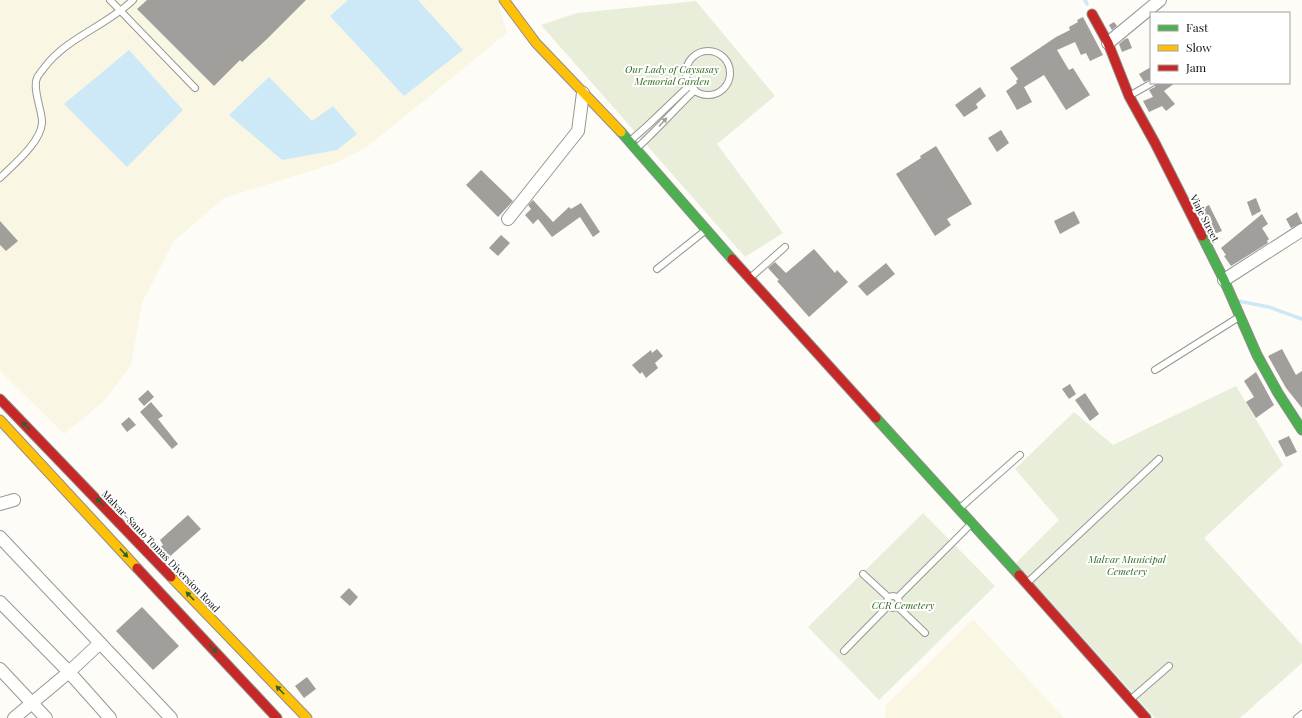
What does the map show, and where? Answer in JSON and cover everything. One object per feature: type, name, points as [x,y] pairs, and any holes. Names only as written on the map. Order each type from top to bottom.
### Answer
[{"type":"street","points":[[504,0],[536,43],[629,141],[706,230],[972,523],[1146,718]]},
{"type":"street","points":[[1108,43],[1160,0]]},
{"type":"street","name":"Viaje Street","points":[[1092,14],[1108,43],[1129,96],[1224,280],[1257,355],[1278,393],[1302,430]]},
{"type":"street","points":[[508,219],[578,131],[583,93]]},
{"type":"street","points":[[1224,280],[1302,230]]},
{"type":"street","name":"Malvar–Santo Tomas Diversion Road","points":[[0,398],[307,718]]},
{"type":"street","points":[[0,420],[277,718]]},
{"type":"street","points":[[0,504],[14,500]]},
{"type":"street","points":[[0,537],[171,718]]},
{"type":"street","points":[[0,602],[110,718]]},
{"type":"street","points":[[14,718],[100,643]]},
{"type":"street","points":[[0,669],[46,718]]},
{"type":"lane","points":[[110,0],[195,88]]},
{"type":"lane","points":[[0,178],[20,159],[39,135],[42,123],[37,101],[36,79],[52,57],[70,43],[122,11],[133,0]]},
{"type":"lane","points":[[703,51],[711,51],[719,54],[725,59],[729,66],[730,75],[728,83],[722,89],[715,93],[707,94],[692,87],[687,77],[687,68],[690,61],[696,55],[703,51]]},
{"type":"lane","points":[[1129,96],[1150,84]]},
{"type":"lane","points":[[629,141],[692,87]]},
{"type":"lane","points":[[636,149],[654,133],[692,87]]},
{"type":"lane","points":[[657,269],[706,230]]},
{"type":"lane","points":[[750,278],[785,247]]},
{"type":"lane","points":[[1155,370],[1240,317]]},
{"type":"lane","points":[[958,509],[1020,455]]},
{"type":"lane","points":[[1026,584],[1159,459]]},
{"type":"lane","points":[[897,598],[972,523]]},
{"type":"lane","points":[[863,574],[888,597]]},
{"type":"lane","points":[[888,597],[895,596],[897,598]]},
{"type":"lane","points":[[844,651],[888,606],[888,597]]},
{"type":"lane","points":[[897,598],[899,604],[897,606]]},
{"type":"lane","points":[[888,606],[891,608],[897,606]]},
{"type":"lane","points":[[897,606],[926,633]]},
{"type":"lane","points":[[1130,700],[1169,666]]},
{"type":"lane","points":[[1297,718],[1302,714]]},
{"type":"shaded area","points":[[0,0],[497,0],[507,33],[367,147],[336,163],[224,198],[174,241],[142,303],[131,365],[105,400],[64,434],[0,371]]},
{"type":"shaded area","points":[[973,619],[1064,718],[885,718],[886,705]]},
{"type":"green space","name":"Our Lady of Caysasay Memorial Garden","points":[[696,1],[775,96],[717,144],[783,233],[745,257],[541,25],[577,13]]},
{"type":"green space","name":"Malvar Municipal Cemetery","points":[[1236,386],[1283,465],[1204,538],[1302,645],[1302,663],[1240,718],[1155,718],[1016,563],[1059,520],[1015,469],[1074,412],[1113,445]]},
{"type":"green space","name":"CCR Cemetery","points":[[923,513],[995,586],[879,700],[808,627]]},
{"type":"water","points":[[348,0],[418,0],[463,50],[404,96],[330,16]]},
{"type":"water","points":[[129,50],[183,110],[127,167],[64,104]]},
{"type":"water","points":[[269,77],[312,121],[333,106],[357,134],[337,150],[282,160],[229,115]]},
{"type":"building","points":[[147,0],[306,0],[267,39],[242,62],[240,60],[214,86],[137,9]]},
{"type":"building","points":[[1083,17],[1103,55],[1090,61],[1086,53],[1081,55],[1075,42],[1057,50],[1069,70],[1073,68],[1090,95],[1066,110],[1044,75],[1024,87],[1032,102],[1017,110],[1006,91],[1017,83],[1016,81],[1018,79],[1010,68],[1056,37],[1070,30],[1069,27]]},
{"type":"building","points":[[1114,22],[1117,26],[1112,30],[1109,25]]},
{"type":"building","points":[[1128,38],[1132,48],[1122,52],[1119,44]]},
{"type":"building","points":[[1150,68],[1150,79],[1144,82],[1139,74]]},
{"type":"building","points":[[1156,84],[1174,84],[1164,91],[1175,104],[1166,111],[1162,106],[1149,112],[1143,101],[1153,97],[1149,90],[1155,87]]},
{"type":"building","points":[[980,87],[986,96],[976,104],[978,108],[964,117],[955,105]]},
{"type":"building","points":[[1001,130],[1009,143],[997,152],[988,138]]},
{"type":"building","points":[[936,146],[972,204],[947,219],[951,225],[935,236],[896,174],[921,158],[920,156]]},
{"type":"building","points":[[481,170],[513,201],[498,217],[466,185]]},
{"type":"building","points":[[1256,198],[1261,211],[1252,216],[1247,202]]},
{"type":"building","points":[[533,200],[553,222],[569,207],[571,209],[581,203],[600,232],[593,237],[580,217],[552,237],[538,219],[533,224],[525,215],[531,209],[528,205]]},
{"type":"building","points":[[1209,205],[1222,231],[1212,235],[1199,210]]},
{"type":"building","points":[[1074,211],[1080,223],[1060,234],[1054,221]]},
{"type":"building","points":[[1297,212],[1302,223],[1291,228],[1286,219]]},
{"type":"building","points":[[1262,214],[1268,224],[1262,228],[1269,239],[1267,241],[1268,243],[1231,266],[1224,256],[1226,255],[1221,248]]},
{"type":"building","points":[[0,221],[18,241],[6,251],[0,245]]},
{"type":"building","points":[[501,235],[510,243],[498,256],[489,248]]},
{"type":"building","points":[[814,249],[835,273],[837,270],[848,282],[809,317],[777,281],[779,280],[768,268],[775,262],[786,273]]},
{"type":"building","points":[[886,263],[895,274],[867,296],[858,286]]},
{"type":"building","points":[[657,349],[663,356],[655,363],[658,368],[646,378],[642,372],[640,374],[632,365],[651,350],[652,353]]},
{"type":"building","points":[[1282,349],[1296,375],[1302,371],[1302,408],[1286,388],[1268,356]]},
{"type":"building","points":[[1256,372],[1274,405],[1256,418],[1246,402],[1254,397],[1244,381]]},
{"type":"building","points":[[1070,384],[1076,394],[1069,399],[1062,389]]},
{"type":"building","points":[[148,390],[154,397],[144,406],[138,399]]},
{"type":"building","points":[[1085,393],[1099,414],[1090,421],[1075,400]]},
{"type":"building","points":[[151,402],[163,416],[158,419],[178,444],[172,449],[140,412]]},
{"type":"building","points":[[129,417],[136,425],[127,432],[121,424]]},
{"type":"building","points":[[1289,436],[1297,452],[1286,457],[1278,441]]},
{"type":"building","points":[[188,515],[201,529],[167,559],[158,549],[163,545],[160,540]]},
{"type":"building","points":[[349,588],[358,597],[350,606],[340,597]]},
{"type":"building","points":[[142,607],[179,646],[153,670],[116,631]]},
{"type":"building","points":[[307,677],[316,689],[304,698],[295,686]]},
{"type":"waterway","points":[[1085,0],[1087,4]]},
{"type":"waterway","points":[[1238,301],[1269,307],[1302,319]]},
{"type":"traffic: fast","points":[[621,132],[732,259]]},
{"type":"traffic: fast","points":[[1202,236],[1224,280],[1257,355],[1278,393],[1302,430]]},
{"type":"traffic: fast","points":[[876,418],[1019,575]]},
{"type":"traffic: slow","points":[[504,0],[536,43],[621,132]]},
{"type":"traffic: slow","points":[[0,420],[137,568]]},
{"type":"traffic: slow","points":[[171,577],[307,718]]},
{"type":"traffic: jam","points":[[1092,14],[1108,43],[1129,96],[1155,143],[1202,236]]},
{"type":"traffic: jam","points":[[732,259],[876,418]]},
{"type":"traffic: jam","points":[[0,399],[171,577]]},
{"type":"traffic: jam","points":[[137,568],[277,718]]},
{"type":"traffic: jam","points":[[1019,575],[1146,718]]}]
